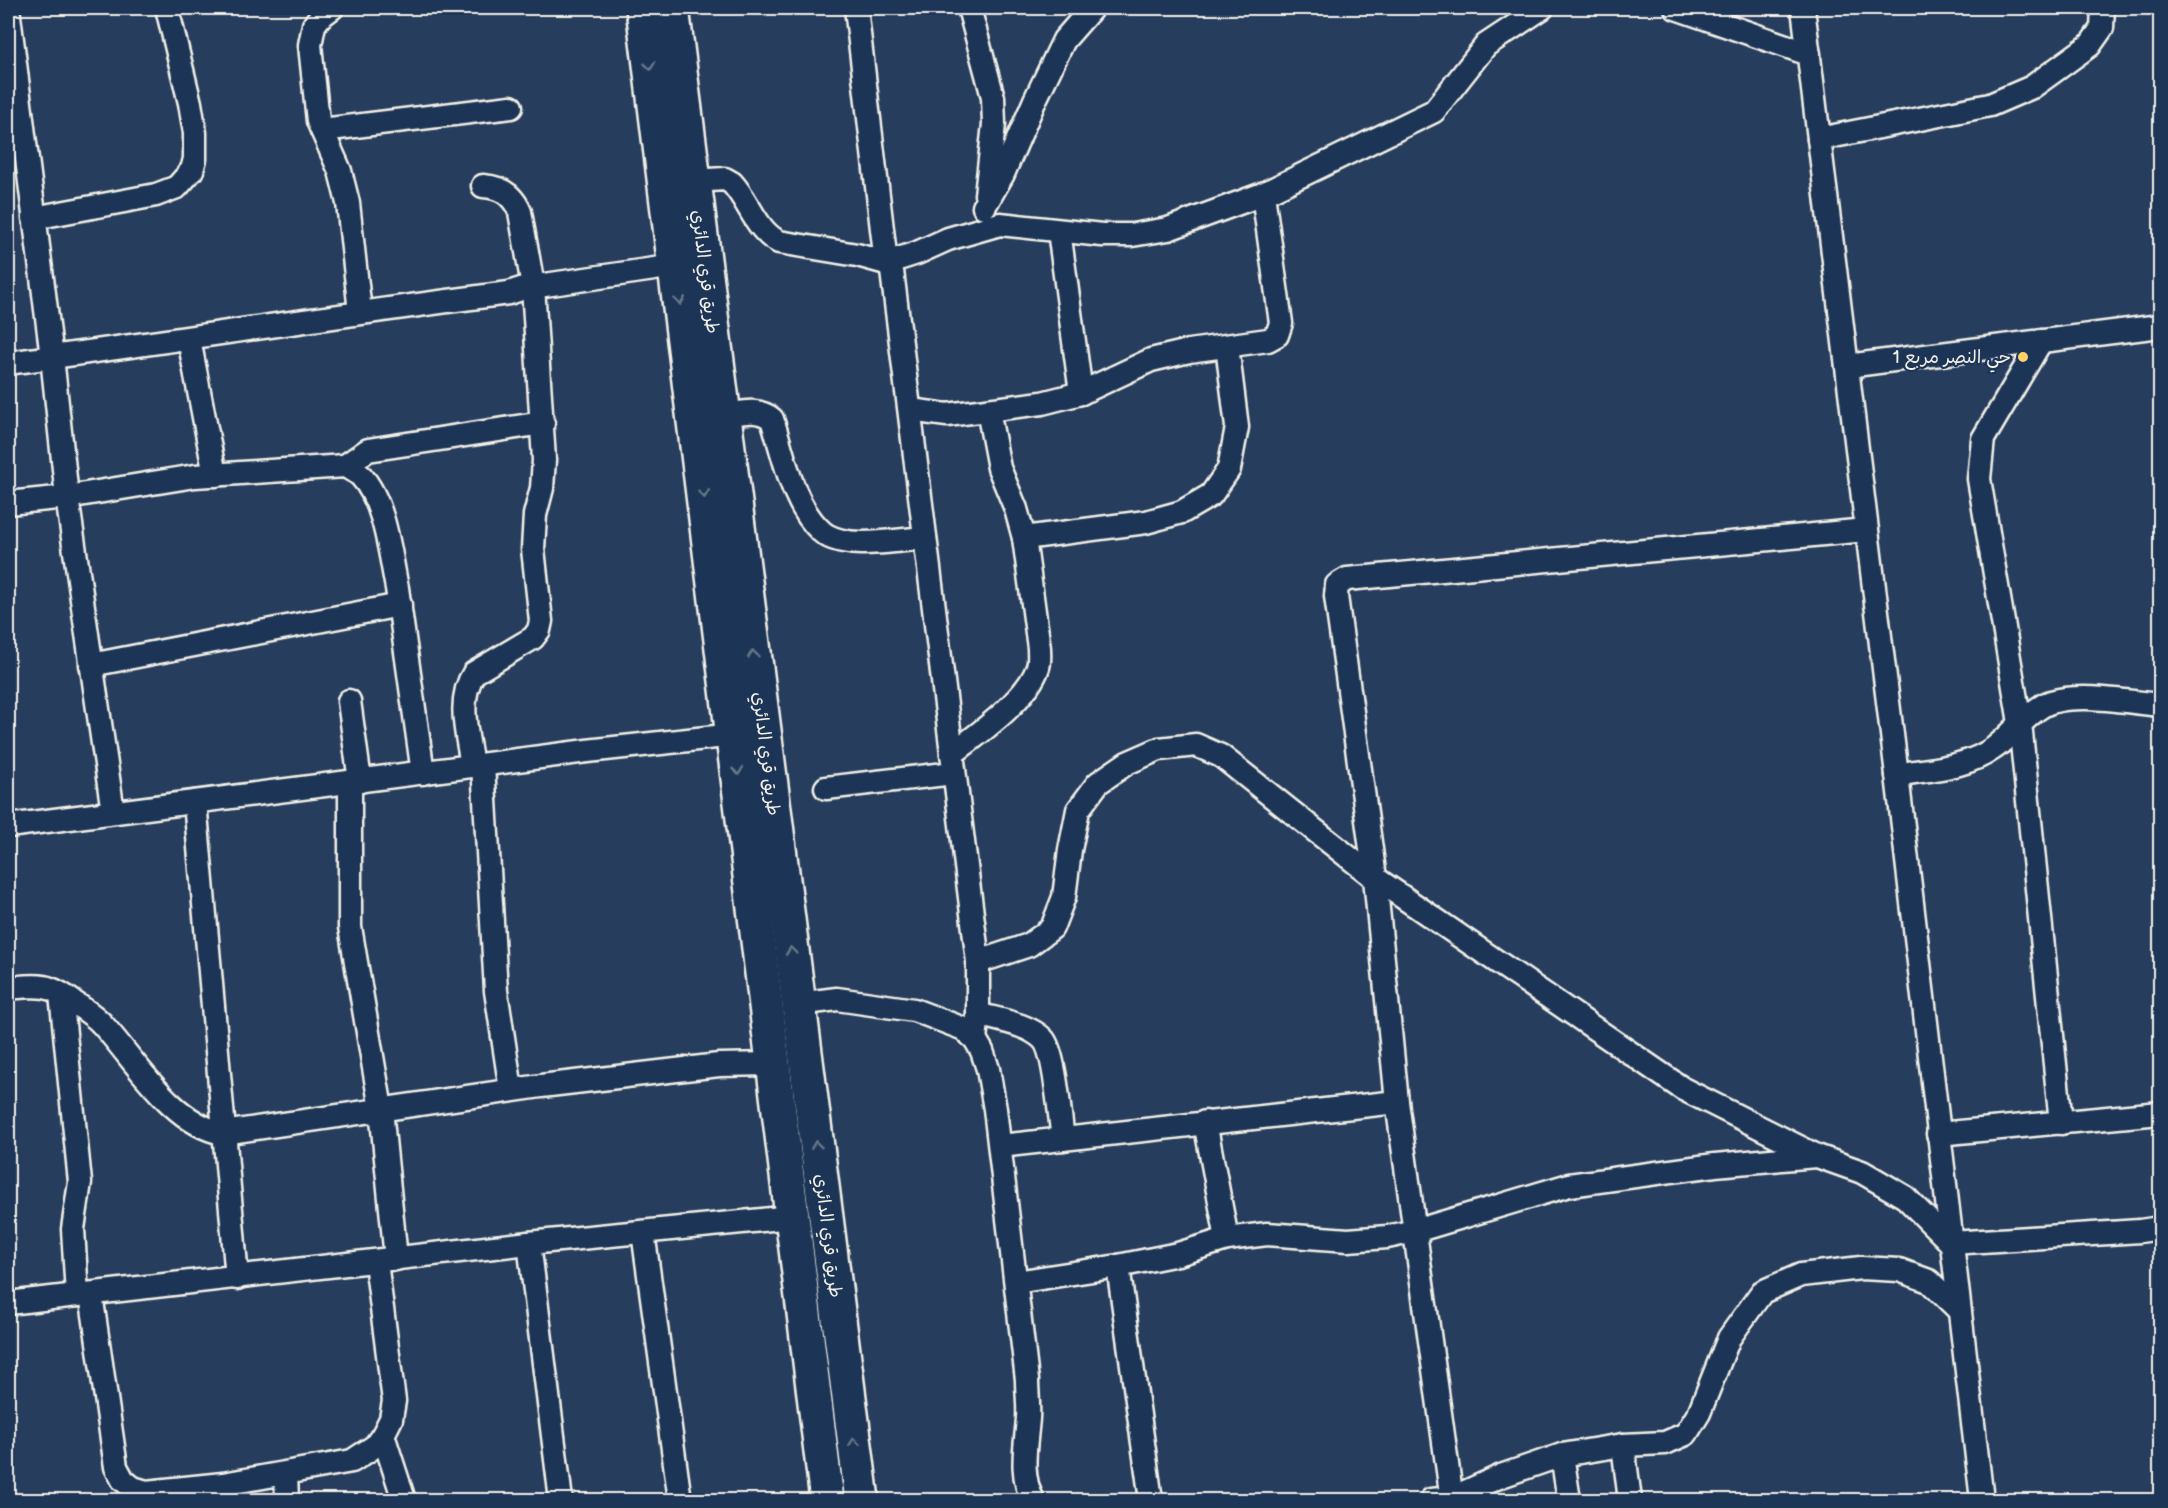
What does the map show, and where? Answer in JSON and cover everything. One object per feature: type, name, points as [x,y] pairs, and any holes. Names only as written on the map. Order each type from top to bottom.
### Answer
[{"type":"highway","name":"طريق قري الدائري","points":[[643,8],[827,1500]]},
{"type":"highway","name":"طريق قري الدائري","points":[[672,8],[861,1500]]},
{"type":"street","points":[[8,8],[16,146],[34,218],[67,497],[113,812]]},
{"type":"street","points":[[34,218],[156,195],[177,187],[192,170],[195,159],[195,133],[167,8]]},
{"type":"street","points":[[332,8],[320,17],[311,35],[316,110],[340,171],[348,203],[360,312]]},
{"type":"street","points":[[856,8],[888,263],[910,410],[978,962],[978,1014],[975,1040]]},
{"type":"street","points":[[969,8],[993,98],[994,124],[984,207],[979,229]]},
{"type":"street","points":[[984,207],[1003,174],[1064,40],[1092,8]]},
{"type":"street","points":[[693,180],[725,179],[732,183],[760,225],[779,242],[857,255],[888,263],[979,229],[1000,224],[1122,235],[1153,233],[1263,194],[1434,111],[1486,45],[1542,8]]},
{"type":"street","points":[[1676,8],[1809,54]]},
{"type":"street","points":[[1803,8],[1897,775],[1982,1500]]},
{"type":"street","points":[[1819,139],[1990,105],[2032,87],[2090,45],[2102,28],[2103,8]]},
{"type":"street","points":[[322,130],[511,107]]},
{"type":"street","points":[[483,186],[498,188],[505,192],[517,204],[520,212],[532,286],[543,423],[542,488],[536,515],[533,549],[541,621],[539,630],[533,638],[474,674],[469,680],[464,698],[478,765],[496,991],[510,1090]]},
{"type":"street","points":[[910,410],[947,415],[1042,403],[1081,393],[1151,360],[1190,351],[1268,340],[1277,335],[1281,323],[1263,194]]},
{"type":"street","points":[[1059,231],[1081,393]]},
{"type":"street","points":[[8,363],[189,339],[360,312],[510,293],[532,286],[675,266]]},
{"type":"street","points":[[1847,366],[2160,326]]},
{"type":"street","points":[[189,339],[214,475]]},
{"type":"street","points":[[2041,341],[1983,439],[1979,479],[2020,723],[2061,1123]]},
{"type":"street","points":[[1024,538],[1146,522],[1182,512],[1211,495],[1229,469],[1237,427],[1227,346]]},
{"type":"street","points":[[826,788],[953,764],[1020,696],[1038,666],[1039,648],[1024,538],[1016,509],[999,468],[988,410]]},
{"type":"street","points":[[723,416],[758,411],[772,419],[792,485],[808,514],[821,531],[830,537],[859,543],[925,538]]},
{"type":"street","points":[[8,503],[67,497],[121,487],[214,475],[345,466],[368,450],[543,423]]},
{"type":"street","points":[[345,466],[359,474],[371,490],[384,526],[400,605],[423,773]]},
{"type":"street","points":[[1866,530],[1347,579],[1337,585],[1336,596],[1375,878],[1397,1102],[1415,1231],[1445,1500],[1501,1476],[1562,1455],[1623,1445],[1665,1443],[1686,1434],[1699,1413],[1729,1338],[1762,1292],[1801,1275],[1862,1268],[1899,1270],[1929,1281],[1959,1310]]},
{"type":"street","points":[[91,665],[400,605]]},
{"type":"street","points":[[1897,775],[1969,762],[1994,748],[2020,723],[2049,702],[2081,698],[2160,705]]},
{"type":"street","points":[[61,994],[80,1182],[73,1229],[116,1467],[123,1480],[133,1488],[146,1492],[223,1484],[352,1461],[369,1451],[383,1436],[391,1419],[394,1401],[381,1109],[350,927],[355,781],[349,701]]},
{"type":"street","points":[[8,826],[478,765],[734,735]]},
{"type":"street","points":[[978,962],[1029,945],[1052,928],[1064,897],[1078,810],[1098,783],[1127,763],[1159,749],[1196,745],[1221,756],[1375,878],[1683,1089],[1817,1156],[1863,1172],[1905,1197],[1951,1243],[2160,1228]]},
{"type":"street","points":[[195,802],[237,1278]]},
{"type":"street","points":[[8,988],[46,987],[61,994],[100,1022],[167,1100],[198,1125],[210,1131],[223,1133],[510,1090],[719,1065],[773,1064]]},
{"type":"street","points":[[798,1004],[837,999],[914,1010],[964,1029],[975,1040],[988,1069],[1000,1146],[1027,1380],[1028,1417],[1024,1446],[1024,1470],[1033,1500]]},
{"type":"street","points":[[978,1014],[1029,1030],[1045,1040],[1053,1065],[1063,1139]]},
{"type":"street","points":[[1000,1146],[1397,1102]]},
{"type":"street","points":[[1938,1134],[2160,1113]]},
{"type":"street","points":[[1205,1122],[1227,1239]]},
{"type":"street","points":[[1016,1282],[1118,1266],[1178,1254],[1227,1239],[1268,1234],[1348,1240],[1387,1237],[1415,1231],[1569,1185],[1715,1165],[1817,1156]]},
{"type":"street","points":[[8,1303],[529,1243],[792,1217]]},
{"type":"street","points":[[643,1232],[680,1500]]},
{"type":"street","points":[[529,1243],[561,1500]]},
{"type":"street","points":[[1118,1266],[1151,1500]]},
{"type":"street","points":[[383,1436],[404,1500]]},
{"type":"street","points":[[1623,1445],[1630,1500]]},
{"type":"street","points":[[1562,1455],[1569,1500]]},
{"type":"street","points":[[286,1474],[288,1500]]},
{"type":"place","name":"حي النصر مربع 1","points":[[2023,357]]}]
